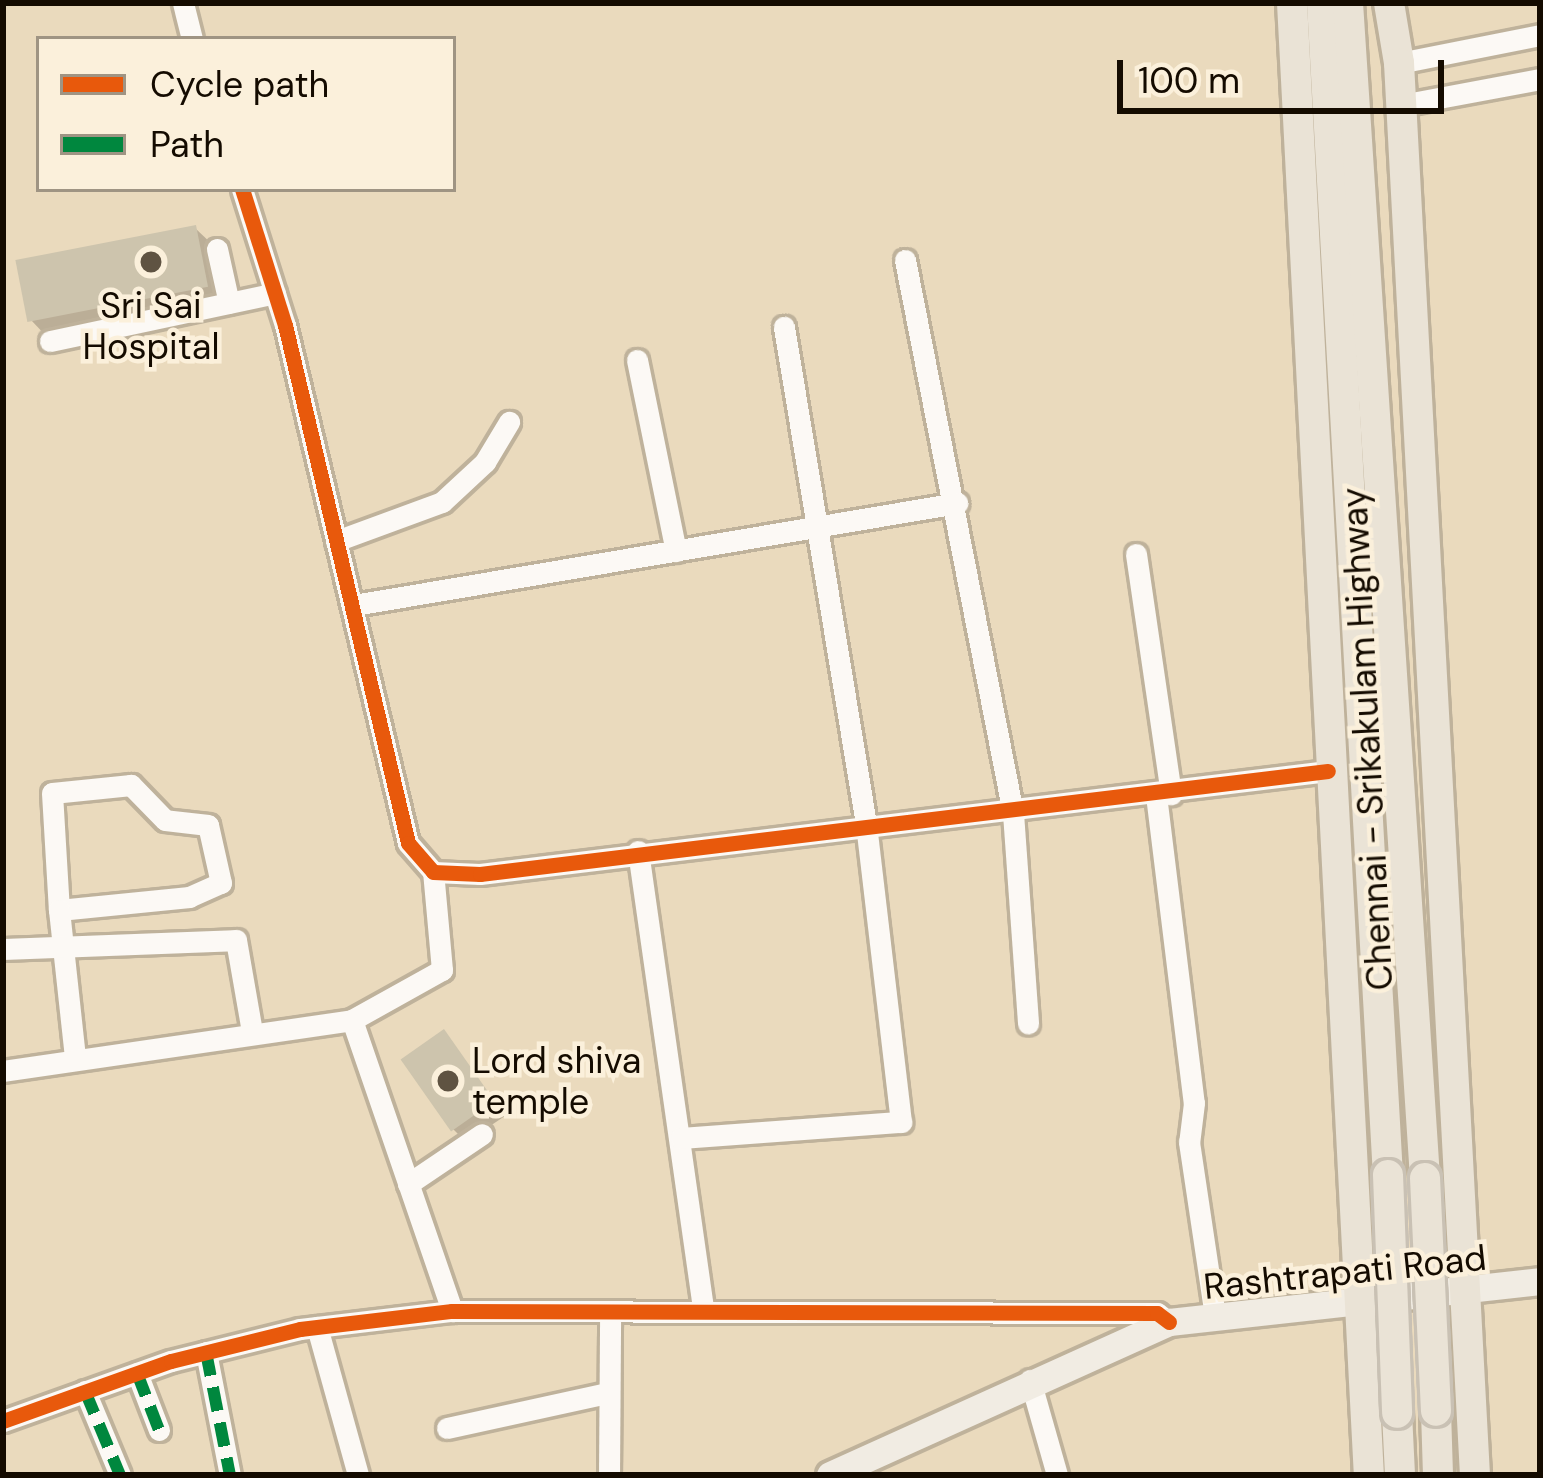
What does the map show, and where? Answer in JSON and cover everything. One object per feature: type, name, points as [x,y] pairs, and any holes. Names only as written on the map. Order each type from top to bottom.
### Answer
[{"type":"highway","points":[[1292,3],[1328,771],[1370,1475]]},
{"type":"highway","name":"Chennai - Srikakulam Highway","points":[[1322,3],[1371,769],[1400,1475]]},
{"type":"highway","points":[[1348,3],[1425,1178],[1438,1475]]},
{"type":"highway","points":[[1389,3],[1399,63],[1475,1475]]},
{"type":"main road","name":"Rashtrapati Road","points":[[830,1475],[1030,1379],[1168,1322],[1540,1281]]},
{"type":"street","points":[[183,3],[192,36]]},
{"type":"street","points":[[1399,63],[1540,35]]},
{"type":"street","points":[[1401,105],[1540,79]]},
{"type":"street","points":[[3,1071],[352,1020],[442,970],[433,872],[408,843],[275,293],[243,192]]},
{"type":"street","points":[[229,303],[219,260],[265,260]]},
{"type":"street","points":[[905,260],[957,503],[1013,813],[1028,1023]]},
{"type":"street","points":[[50,341],[275,293]]},
{"type":"street","points":[[681,1138],[901,1122],[866,824],[821,527],[784,326]]},
{"type":"street","points":[[637,360],[676,551]]},
{"type":"street","points":[[335,541],[442,502],[485,462],[509,422]]},
{"type":"street","points":[[354,605],[957,503]]},
{"type":"street","points":[[1136,554],[1194,1102],[1189,1142],[1215,1317]]},
{"type":"street","points":[[433,872],[480,874],[866,824],[1164,795],[1328,771]]},
{"type":"street","points":[[59,910],[189,897],[221,883],[208,825],[165,820],[131,784],[52,793],[59,910],[75,1058]]},
{"type":"street","points":[[638,851],[703,1310]]},
{"type":"street","points":[[3,949],[236,940],[252,1032]]},
{"type":"street","points":[[352,1020],[452,1311]]},
{"type":"street","points":[[408,1184],[482,1133]]},
{"type":"street","points":[[3,1420],[206,1352],[316,1327],[452,1311],[610,1317],[703,1310],[1157,1313],[1168,1322]]},
{"type":"street","points":[[609,1475],[610,1317]]},
{"type":"street","points":[[316,1327],[358,1475]]},
{"type":"street","points":[[206,1352],[230,1475]]},
{"type":"street","points":[[137,1373],[159,1430]]},
{"type":"street","points":[[1030,1379],[1057,1475]]},
{"type":"street","points":[[85,1391],[120,1475]]},
{"type":"street","points":[[447,1428],[608,1393]]},
{"type":"building","points":[[196,225],[208,287],[27,322],[15,260]]},
{"type":"building","name":"Lord shiva temple","points":[[444,1029],[494,1101],[451,1131],[401,1059]]},
{"type":"marked path","points":[[206,1352],[230,1475]]},
{"type":"marked path","points":[[137,1373],[159,1430]]},
{"type":"marked path","points":[[85,1391],[120,1475]]},
{"type":"cycle path","points":[[243,192],[285,325],[408,843],[433,872],[480,874],[1328,771]]},
{"type":"cycle path","points":[[3,1421],[171,1361],[300,1329],[452,1311],[1157,1313],[1169,1322]]},
{"type":"place","name":"Sri Sai Hospital","points":[[151,262]]},
{"type":"place","name":"Lord shiva temple","points":[[448,1081]]}]
